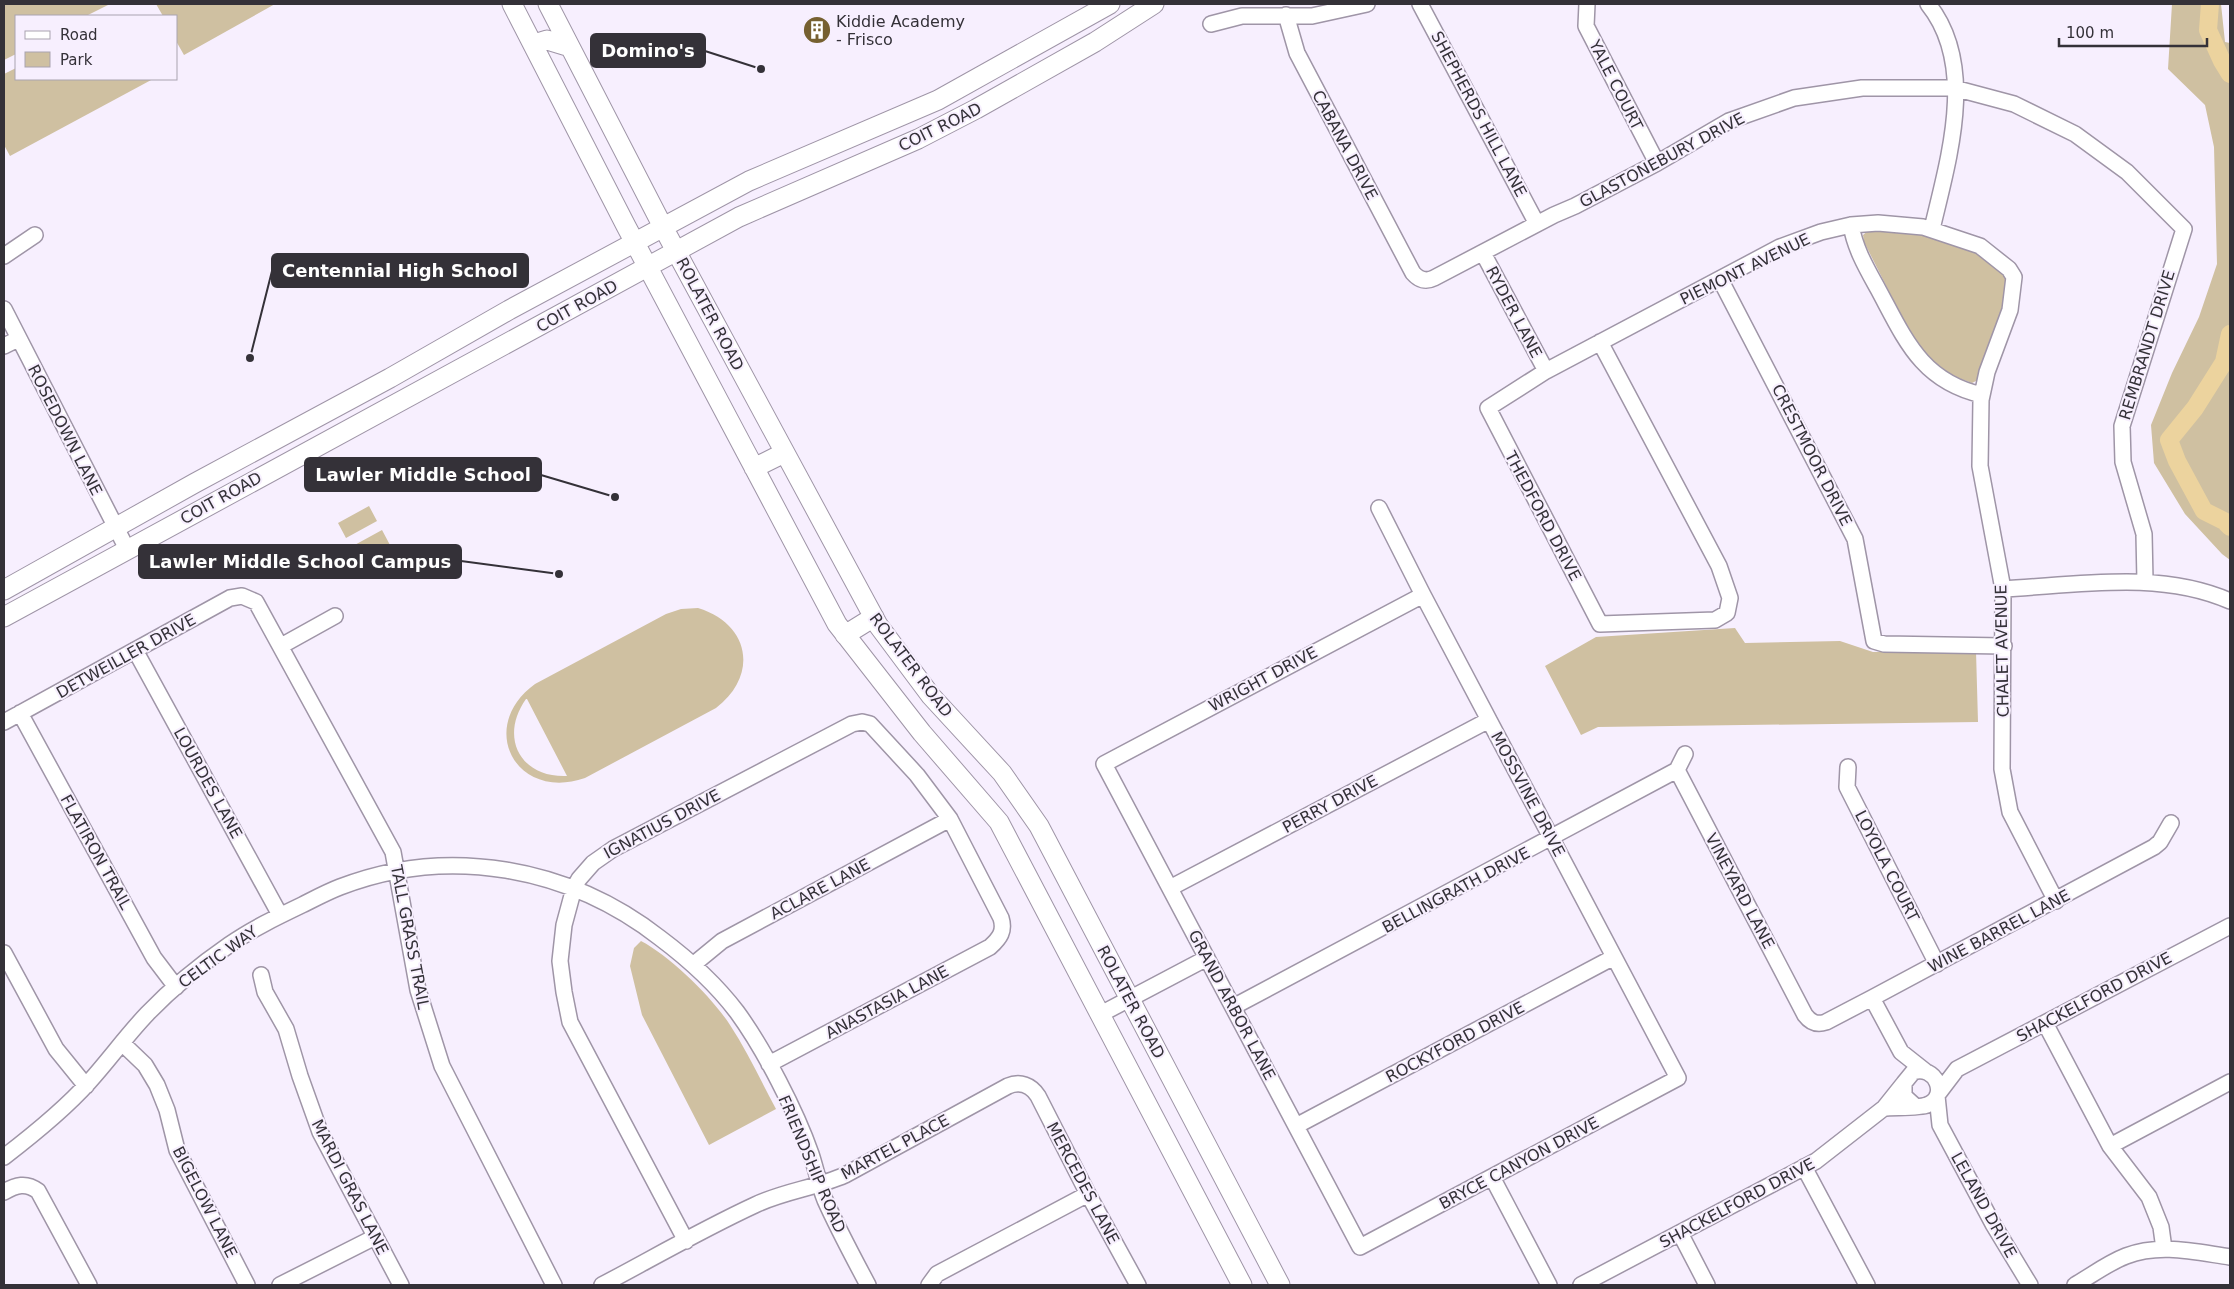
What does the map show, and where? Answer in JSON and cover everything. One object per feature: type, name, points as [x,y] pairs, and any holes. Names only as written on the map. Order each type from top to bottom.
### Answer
[{"type":"main road","name":"ROLATER ROAD","points":[[512,4],[635,243],[837,624],[922,733],[999,822],[1242,1285]]},
{"type":"main road","name":"ROLATER ROAD","points":[[548,4],[784,453],[874,617],[931,696],[1002,773],[1039,826],[1280,1285]]},
{"type":"main road","name":"COIT ROAD","points":[[4,590],[195,483],[326,414],[509,310],[749,181],[938,100],[1110,4]]},
{"type":"main road","name":"COIT ROAD","points":[[4,617],[739,217],[918,139],[1040,74],[1095,42],[1154,4]]},
{"type":"main road","points":[[534,44],[547,40],[570,47]]},
{"type":"main road","points":[[1027,50],[1040,74]]},
{"type":"main road","points":[[863,133],[873,159]]},
{"type":"main road","points":[[326,414],[338,434]]},
{"type":"main road","points":[[754,468],[784,453]]},
{"type":"main road","points":[[845,635],[874,617]]},
{"type":"street","points":[[1211,24],[1242,16],[1312,16],[1366,4]]},
{"type":"street","name":"SHEPHERDS HILL LANE","points":[[1420,4],[1537,224]]},
{"type":"street","name":"YALE COURT","points":[[1587,4],[1586,26],[1657,163]]},
{"type":"street","points":[[1928,4],[1943,28],[1951,49],[1954,88],[1953,133],[1932,229]]},
{"type":"street","name":"CABANA DRIVE","points":[[1286,15],[1297,53],[1412,272]]},
{"type":"street","name":"GLASTONEBURY DRIVE","points":[[1412,272],[1420,279],[1431,280],[1657,163],[1729,121],[1794,98],[1862,88],[1954,88],[2014,104],[2076,134],[2127,172],[2183,228]]},
{"type":"street","name":"PIEMONT AVENUE","points":[[1488,409],[1546,371],[1600,342],[1796,240],[1821,232],[1851,225],[1892,224],[1932,229],[1980,246],[2009,269],[2014,276]]},
{"type":"street","points":[[1851,225],[1861,257],[1914,353],[1926,367],[1944,380],[1960,389],[1982,395]]},
{"type":"street","name":"REMBRANDT DRIVE","points":[[2145,581],[2144,534],[2123,462],[2122,426],[2183,228]]},
{"type":"street","points":[[4,256],[35,235]]},
{"type":"street","name":"RYDER LANE","points":[[1483,253],[1546,371]]},
{"type":"street","name":"CHALET AVENUE","points":[[2014,276],[2010,310],[1987,372],[1982,395],[1980,466],[2003,589],[2004,682],[2002,769],[2010,812],[2056,901]]},
{"type":"street","name":"CRESTMOOR DRIVE","points":[[1720,279],[1855,539],[1874,641],[1884,644],[2004,646]]},
{"type":"street","name":"ROSEDOWN LANE","points":[[4,309],[127,549]]},
{"type":"street","points":[[4,346],[18,339]]},
{"type":"street","name":"THEDFORD DRIVE","points":[[1488,409],[1600,624],[1715,620],[1727,613],[1730,598],[1719,566],[1600,342]]},
{"type":"street","name":"MOSSVINE DRIVE","points":[[1379,508],[1678,1078]]},
{"type":"street","points":[[2003,589],[2145,581],[2208,591],[2230,601]]},
{"type":"street","name":"WRIGHT DRIVE","points":[[1104,764],[1423,595]]},
{"type":"street","name":"DETWEILLER DRIVE","points":[[4,722],[230,598],[242,596],[250,598]]},
{"type":"street","name":"TALL GRASS TRAIL","points":[[250,598],[260,608],[384,832],[393,852],[418,990],[442,1066],[554,1285]]},
{"type":"street","points":[[281,646],[335,616]]},
{"type":"street","name":"LOURDES LANE","points":[[135,650],[280,915]]},
{"type":"street","name":"FLATIRON TRAIL","points":[[20,713],[154,958],[176,987]]},
{"type":"street","name":"PERRY DRIVE","points":[[1170,888],[1489,720]]},
{"type":"street","name":"IGNATIUS DRIVE","points":[[686,1241],[570,1022],[560,961],[564,925],[574,888],[579,878],[593,863],[613,849],[852,724],[862,722],[870,724],[917,775],[950,819]]},
{"type":"street","points":[[1677,770],[1685,754]]},
{"type":"street","name":"GRAND ARBOR LANE","points":[[1104,764],[1360,1247]]},
{"type":"street","name":"LOYOLA COURT","points":[[1848,767],[1847,787],[1936,964]]},
{"type":"street","name":"BELLINGRATH DRIVE","points":[[1233,1007],[1552,839],[1677,770]]},
{"type":"street","name":"VINEYARD LANE","points":[[1677,770],[1806,1015],[1816,1023]]},
{"type":"street","name":"ANASTASIA LANE","points":[[769,1064],[990,947],[1001,935],[1004,926],[950,819]]},
{"type":"street","name":"ACLARE LANE","points":[[694,964],[722,941],[950,819]]},
{"type":"street","name":"WINE BARREL LANE","points":[[1816,1023],[1826,1022],[2056,901],[2154,847],[2160,842],[2171,823]]},
{"type":"street","name":"CELTIC WAY","points":[[4,1157],[35,1134],[86,1086],[147,1014],[176,987],[228,946],[254,929],[340,887],[397,871],[431,866],[490,867]]},
{"type":"street","name":"FRIENDSHIP ROAD","points":[[490,867],[528,873],[574,888],[608,903],[638,920],[694,964],[736,1011],[769,1064],[800,1126],[820,1184],[842,1236],[868,1285]]},
{"type":"street","name":"SHACKELFORD DRIVE","points":[[1925,1071],[1957,1069],[2230,926]]},
{"type":"street","points":[[4,954],[56,1049],[86,1086]]},
{"type":"street","points":[[1100,1015],[1207,958]]},
{"type":"street","name":"ROCKYFORD DRIVE","points":[[1296,1126],[1614,958]]},
{"type":"street","name":"MARDI GRAS LANE","points":[[261,975],[265,992],[286,1029],[320,1132],[400,1285]]},
{"type":"street","points":[[1872,998],[1902,1052],[1937,1080],[1937,1095],[1928,1105],[1884,1108]]},
{"type":"street","points":[[2045,1023],[2110,1146],[2149,1197],[2161,1227],[2164,1249]]},
{"type":"street","name":"BIGELOW LANE","points":[[122,1043],[145,1065],[158,1085],[168,1110],[176,1150],[247,1285]]},
{"type":"street","points":[[1902,1052],[1904,1096],[1917,1106]]},
{"type":"street","name":"SHACKELFORD DRIVE","points":[[1937,1095],[1957,1069]]},
{"type":"street","points":[[1904,1082],[1912,1072],[1925,1071]]},
{"type":"street","name":"BRYCE CANYON DRIVE","points":[[1360,1247],[1678,1078]]},
{"type":"street","name":"SHACKELFORD DRIVE","points":[[1581,1285],[1828,1153],[1884,1108],[1904,1082]]},
{"type":"street","points":[[2110,1146],[2230,1082]]},
{"type":"street","name":"MARTEL PLACE","points":[[602,1285],[762,1202],[784,1192],[820,1184],[849,1173],[1008,1086],[1016,1084],[1025,1085]]},
{"type":"street","name":"MERCEDES LANE","points":[[1025,1085],[1033,1089],[1038,1096],[1088,1194],[1138,1285]]},
{"type":"street","name":"LELAND DRIVE","points":[[1937,1095],[1940,1125]]},
{"type":"street","name":"LELAND DRIVE","points":[[1917,1106],[1940,1125],[1993,1224],[2030,1285]]},
{"type":"street","points":[[1804,1167],[1867,1285]]},
{"type":"street","points":[[1492,1177],[1549,1285]]},
{"type":"street","points":[[4,1192],[18,1185],[28,1186],[38,1191],[89,1285]]},
{"type":"street","points":[[929,1285],[937,1274],[1088,1194]]},
{"type":"street","points":[[1680,1233],[1708,1285]]},
{"type":"street","points":[[280,1285],[375,1237]]},
{"type":"street","points":[[2075,1285],[2126,1256],[2144,1251],[2164,1249],[2230,1257]]},
{"type":"green space","points":[[4,4],[110,4],[88,15],[15,15],[15,54],[4,60]]},
{"type":"green space","points":[[156,4],[275,4],[184,55],[178,44],[178,15],[162,15]]},
{"type":"green space","points":[[2172,4],[2221,4],[2225,42],[2230,43],[2230,560],[2222,554],[2185,514],[2154,463],[2151,425],[2172,373],[2199,317],[2217,264],[2214,147],[2205,105],[2168,69]]},
{"type":"green space","points":[[15,68],[15,80],[151,80],[10,156],[4,145],[4,74]]},
{"type":"green space","points":[[1870,229],[1920,231],[1983,255],[2008,278],[2004,302],[1981,364],[1978,380],[1972,383],[1953,376],[1926,356],[1913,339],[1864,242],[1863,235]]},
{"type":"green space","points":[[369,506],[377,521],[346,538],[338,523]]},
{"type":"green space","points":[[382,530],[390,545],[359,562],[351,547]]},
{"type":"green space","points":[[698,608],[715,616],[729,626],[738,638],[743,652],[743,666],[739,681],[730,695],[716,708],[585,778],[561,783],[540,779],[523,770],[512,756],[507,739],[508,720],[517,701],[535,684],[666,614],[681,609]],"holes":[[[527,699],[567,776],[551,775],[537,770],[526,763],[519,752],[515,741],[514,727],[518,713]]]},
{"type":"green space","points":[[1735,628],[1745,643],[1840,641],[1873,652],[1976,651],[1978,722],[1598,727],[1581,735],[1545,666],[1596,637]]},
{"type":"green space","points":[[641,941],[665,957],[690,978],[713,1002],[742,1045],[776,1109],[709,1145],[642,1015],[630,966],[634,948]]},
{"type":"waterway","points":[[2210,4],[2208,30],[2230,74]]},
{"type":"waterway","points":[[2230,334],[2224,362],[2195,408],[2169,440],[2177,461],[2204,511],[2224,521],[2230,527]]},
{"type":"place","name":"Kiddie Academy - Frisco","points":[[817,30]]},
{"type":"place","name":"Domino's","points":[[761,69]]},
{"type":"place","name":"Centennial High School","points":[[250,358]]},
{"type":"place","name":"Lawler Middle School","points":[[615,497]]},
{"type":"place","name":"Lawler Middle School Campus","points":[[559,574]]}]
